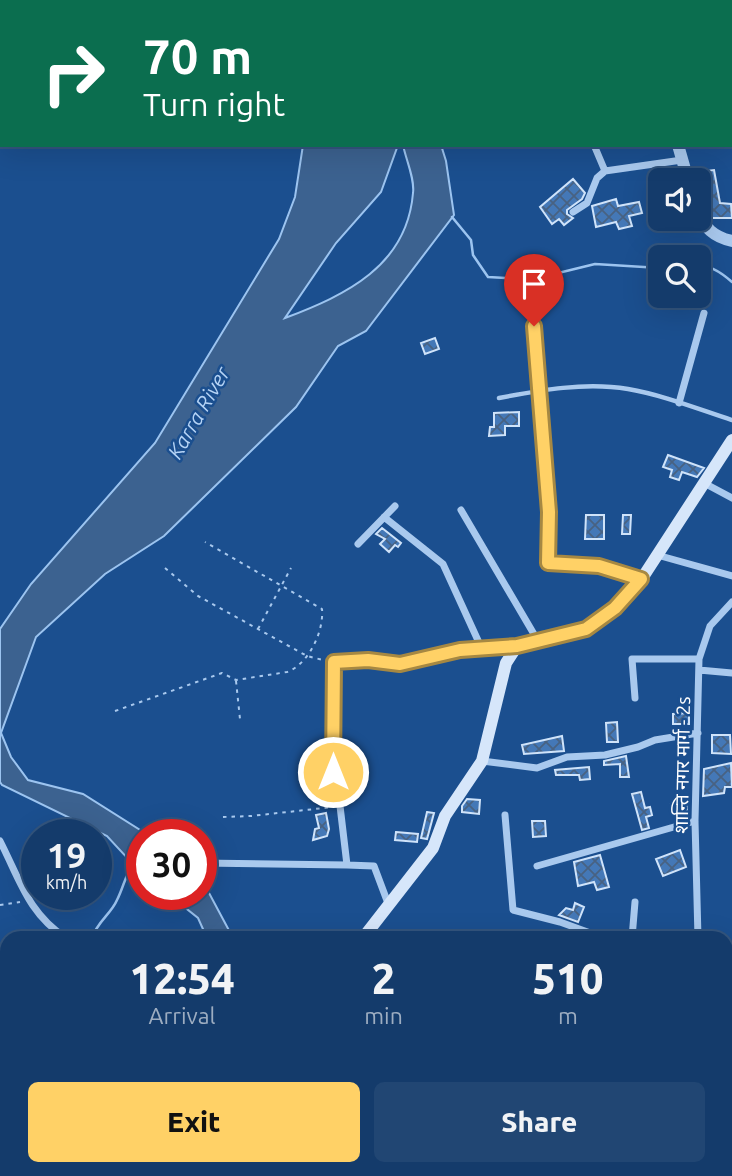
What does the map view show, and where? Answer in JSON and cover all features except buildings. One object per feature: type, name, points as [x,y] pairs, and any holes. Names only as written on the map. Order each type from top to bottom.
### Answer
[{"type":"main road","points":[[374,931],[433,848],[445,816],[482,761],[506,663],[517,646],[586,629],[615,608],[641,579],[732,440]]},
{"type":"street","points":[[595,147],[605,172]]},
{"type":"street","points":[[679,147],[684,168]]},
{"type":"street","points":[[573,212],[587,203],[597,178],[605,172],[682,160]]},
{"type":"street","points":[[709,231],[732,242]]},
{"type":"street","points":[[680,403],[704,313]]},
{"type":"street","points":[[704,483],[732,498]]},
{"type":"street","points":[[358,544],[396,506]]},
{"type":"street","points":[[461,510],[538,642]]},
{"type":"street","points":[[384,517],[443,564],[481,647]]},
{"type":"street","points":[[657,555],[732,576]]},
{"type":"street","name":"शान्ति नगर मार्ग - 2s","points":[[698,931],[695,821],[699,659],[710,625],[732,602]]},
{"type":"street","points":[[347,865],[333,772],[334,662],[368,660],[400,664],[460,650],[517,646]]},
{"type":"street","points":[[635,698],[632,659],[699,659]]},
{"type":"street","points":[[699,670],[732,673]]},
{"type":"street","points":[[482,761],[537,768],[568,757],[604,755],[655,740],[698,733]]},
{"type":"street","points":[[505,815],[513,910],[585,931]]},
{"type":"street","points":[[537,866],[695,821]]},
{"type":"street","points":[[0,841],[21,884]]},
{"type":"street","points":[[217,863],[374,866],[389,906]]},
{"type":"street","points":[[633,931],[635,902]]},
{"type":"street","points":[[36,910],[56,931]]},
{"type":"lane","points":[[534,326],[549,512],[548,563],[599,566],[641,579]]},
{"type":"lane","points":[[499,398],[538,390],[583,386],[628,389],[732,420]]},
{"type":"path","points":[[115,710],[222,673],[236,680],[287,672],[295,669],[307,656],[323,618],[322,609],[205,542]]},
{"type":"path","points":[[165,568],[198,596],[307,656],[334,662]]},
{"type":"path","points":[[258,629],[291,569]]},
{"type":"path","points":[[236,680],[240,719]]},
{"type":"path","points":[[223,817],[340,806]]},
{"type":"path","points":[[0,905],[21,902]]},
{"type":"water","name":"Karra River","points":[[303,147],[397,147],[381,192],[336,243],[285,318],[351,288],[386,259],[399,240],[408,218],[413,193],[412,176],[404,147],[442,147],[454,215],[366,331],[338,346],[296,407],[164,536],[105,574],[36,637],[1,733],[11,757],[28,780],[83,794],[126,821],[126,857],[112,841],[112,819],[72,819],[0,782],[0,629],[31,584],[155,443],[279,239],[295,197]]},
{"type":"water","points":[[217,908],[229,931],[204,931],[198,918],[188,910]]},
{"type":"waterway","points":[[452,217],[471,240],[473,255],[488,277],[522,279],[595,264],[648,267]]},
{"type":"waterway","points":[[711,268],[732,282]]},
{"type":"waterway","points":[[95,931],[114,905],[126,879]]},
{"type":"route","points":[[333,772],[334,662],[368,660],[400,664],[460,650],[538,642],[586,629],[615,608],[641,579],[599,566],[548,563],[549,512],[534,326]]}]
